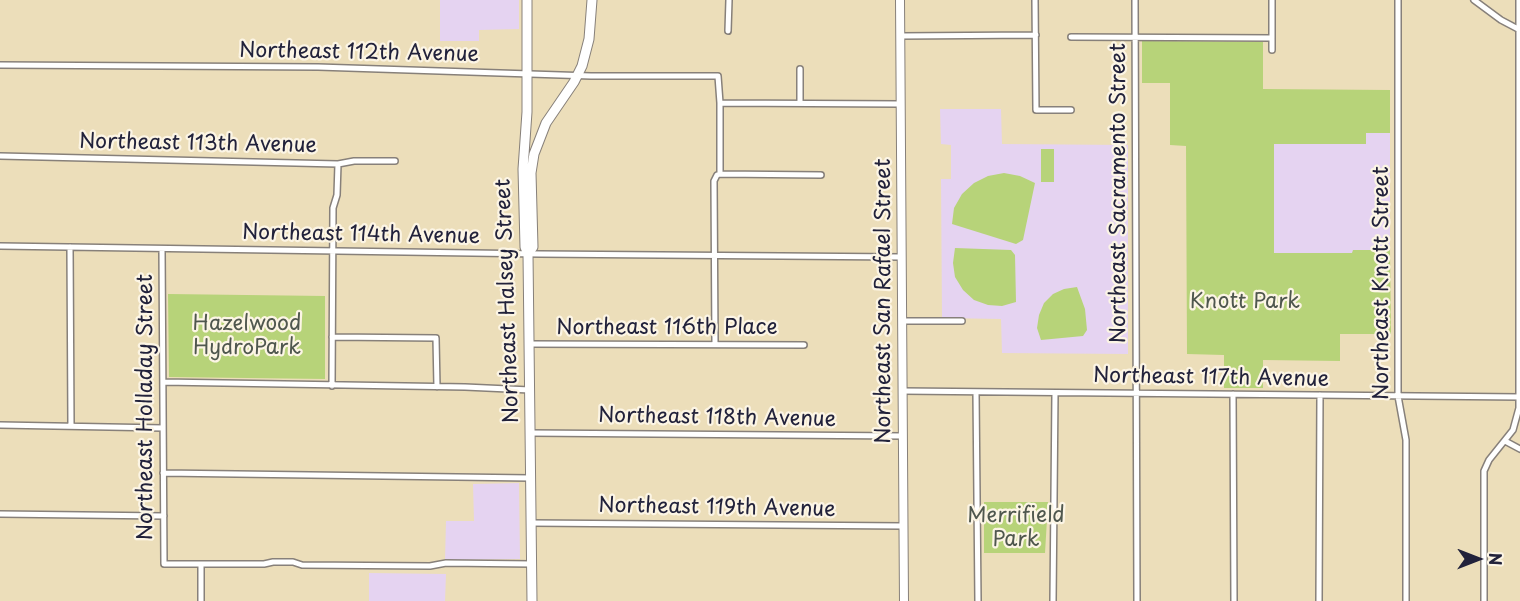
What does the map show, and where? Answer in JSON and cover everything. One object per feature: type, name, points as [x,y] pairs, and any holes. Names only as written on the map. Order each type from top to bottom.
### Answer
[{"type":"main road","name":"Northeast Halsey Street","points":[[527,0],[527,112],[523,169],[525,247],[528,254],[532,601]]},
{"type":"main road","points":[[528,254],[532,247],[531,173],[536,145],[546,123],[578,74],[589,39],[592,0]]},
{"type":"street","points":[[728,32],[729,0]]},
{"type":"street","name":"Northeast San Rafael Street","points":[[900,0],[903,601]]},
{"type":"street","points":[[1035,0],[1036,110],[1071,110]]},
{"type":"street","name":"Northeast Sacramento Street","points":[[1135,0],[1137,601]]},
{"type":"street","points":[[1272,0],[1272,50]]},
{"type":"street","name":"Northeast Knott Street","points":[[1398,0],[1398,396],[1406,440],[1406,601]]},
{"type":"street","points":[[1474,0],[1501,20],[1519,29]]},
{"type":"street","points":[[1484,601],[1485,471],[1489,460],[1516,423],[1520,397],[1519,0]]},
{"type":"street","points":[[900,36],[1036,35]]},
{"type":"street","points":[[1071,37],[1272,38]]},
{"type":"street","name":"Northeast 112th Avenue","points":[[0,65],[318,67],[527,74],[718,76],[720,103]]},
{"type":"street","points":[[800,69],[800,103]]},
{"type":"street","points":[[720,174],[720,103],[900,104]]},
{"type":"street","name":"Northeast 113th Avenue","points":[[0,156],[338,164],[354,161],[395,161]]},
{"type":"street","points":[[332,386],[333,208],[337,195],[338,164]]},
{"type":"street","points":[[715,344],[714,181],[717,175],[821,175]]},
{"type":"street","name":"Northeast 114th Avenue","points":[[0,246],[901,257]]},
{"type":"street","points":[[70,247],[71,426]]},
{"type":"street","name":"Northeast Holladay Street","points":[[162,249],[164,564],[201,564]]},
{"type":"street","points":[[902,321],[962,321]]},
{"type":"street","points":[[332,337],[436,338],[436,387]]},
{"type":"street","name":"Northeast 116th Place","points":[[529,344],[804,345]]},
{"type":"street","points":[[163,382],[530,390]]},
{"type":"street","name":"Northeast 117th Avenue","points":[[902,392],[1520,397]]},
{"type":"street","points":[[976,392],[978,601]]},
{"type":"street","points":[[1053,601],[1055,393]]},
{"type":"street","points":[[1233,394],[1234,601]]},
{"type":"street","points":[[1319,601],[1320,395]]},
{"type":"street","points":[[0,425],[163,428]]},
{"type":"street","name":"Northeast 118th Avenue","points":[[530,433],[903,436]]},
{"type":"street","points":[[1505,441],[1520,449]]},
{"type":"street","points":[[163,473],[531,478]]},
{"type":"street","points":[[0,514],[164,516]]},
{"type":"street","name":"Northeast 119th Avenue","points":[[531,523],[903,526]]},
{"type":"street","points":[[201,601],[201,564],[294,562],[302,565],[430,566],[446,563],[532,564]]},
{"type":"shaded area","points":[[440,0],[519,0],[519,29],[479,30],[479,41],[440,41]]},
{"type":"shaded area","points":[[940,109],[1001,109],[1002,144],[1128,145],[1128,354],[1002,353],[1001,319],[942,318],[941,179],[951,179],[951,145],[941,144]]},
{"type":"shaded area","points":[[1365,133],[1390,133],[1390,253],[1274,253],[1274,144],[1365,144]]},
{"type":"shaded area","points":[[519,483],[520,559],[445,560],[446,521],[474,521],[473,484]]},
{"type":"shaded area","points":[[369,573],[446,574],[445,601],[369,601]]},
{"type":"green space","name":"Knott Park","points":[[1142,41],[1263,42],[1263,89],[1390,90],[1390,133],[1366,133],[1366,144],[1274,144],[1274,253],[1352,253],[1353,250],[1390,250],[1391,334],[1340,334],[1340,361],[1263,360],[1263,388],[1224,388],[1224,355],[1187,354],[1186,146],[1170,145],[1170,83],[1142,83]]},
{"type":"green space","points":[[1041,149],[1054,149],[1054,182],[1041,182]]},
{"type":"green space","points":[[1004,173],[1020,176],[1035,183],[1023,240],[1016,244],[952,224],[954,208],[962,194],[974,183],[988,176]]},
{"type":"green space","points":[[955,248],[1011,250],[1015,255],[1016,302],[1002,306],[988,305],[974,300],[963,290],[955,277],[953,263]]},
{"type":"green space","points":[[1077,287],[1085,309],[1087,330],[1083,336],[1041,340],[1037,328],[1044,303],[1053,294]]},
{"type":"green space","name":"Hazelwood HydroPark","points":[[168,294],[325,296],[325,379],[169,377]]},
{"type":"green space","name":"Merrifield Park","points":[[984,502],[1048,502],[1045,553],[984,553]]}]
